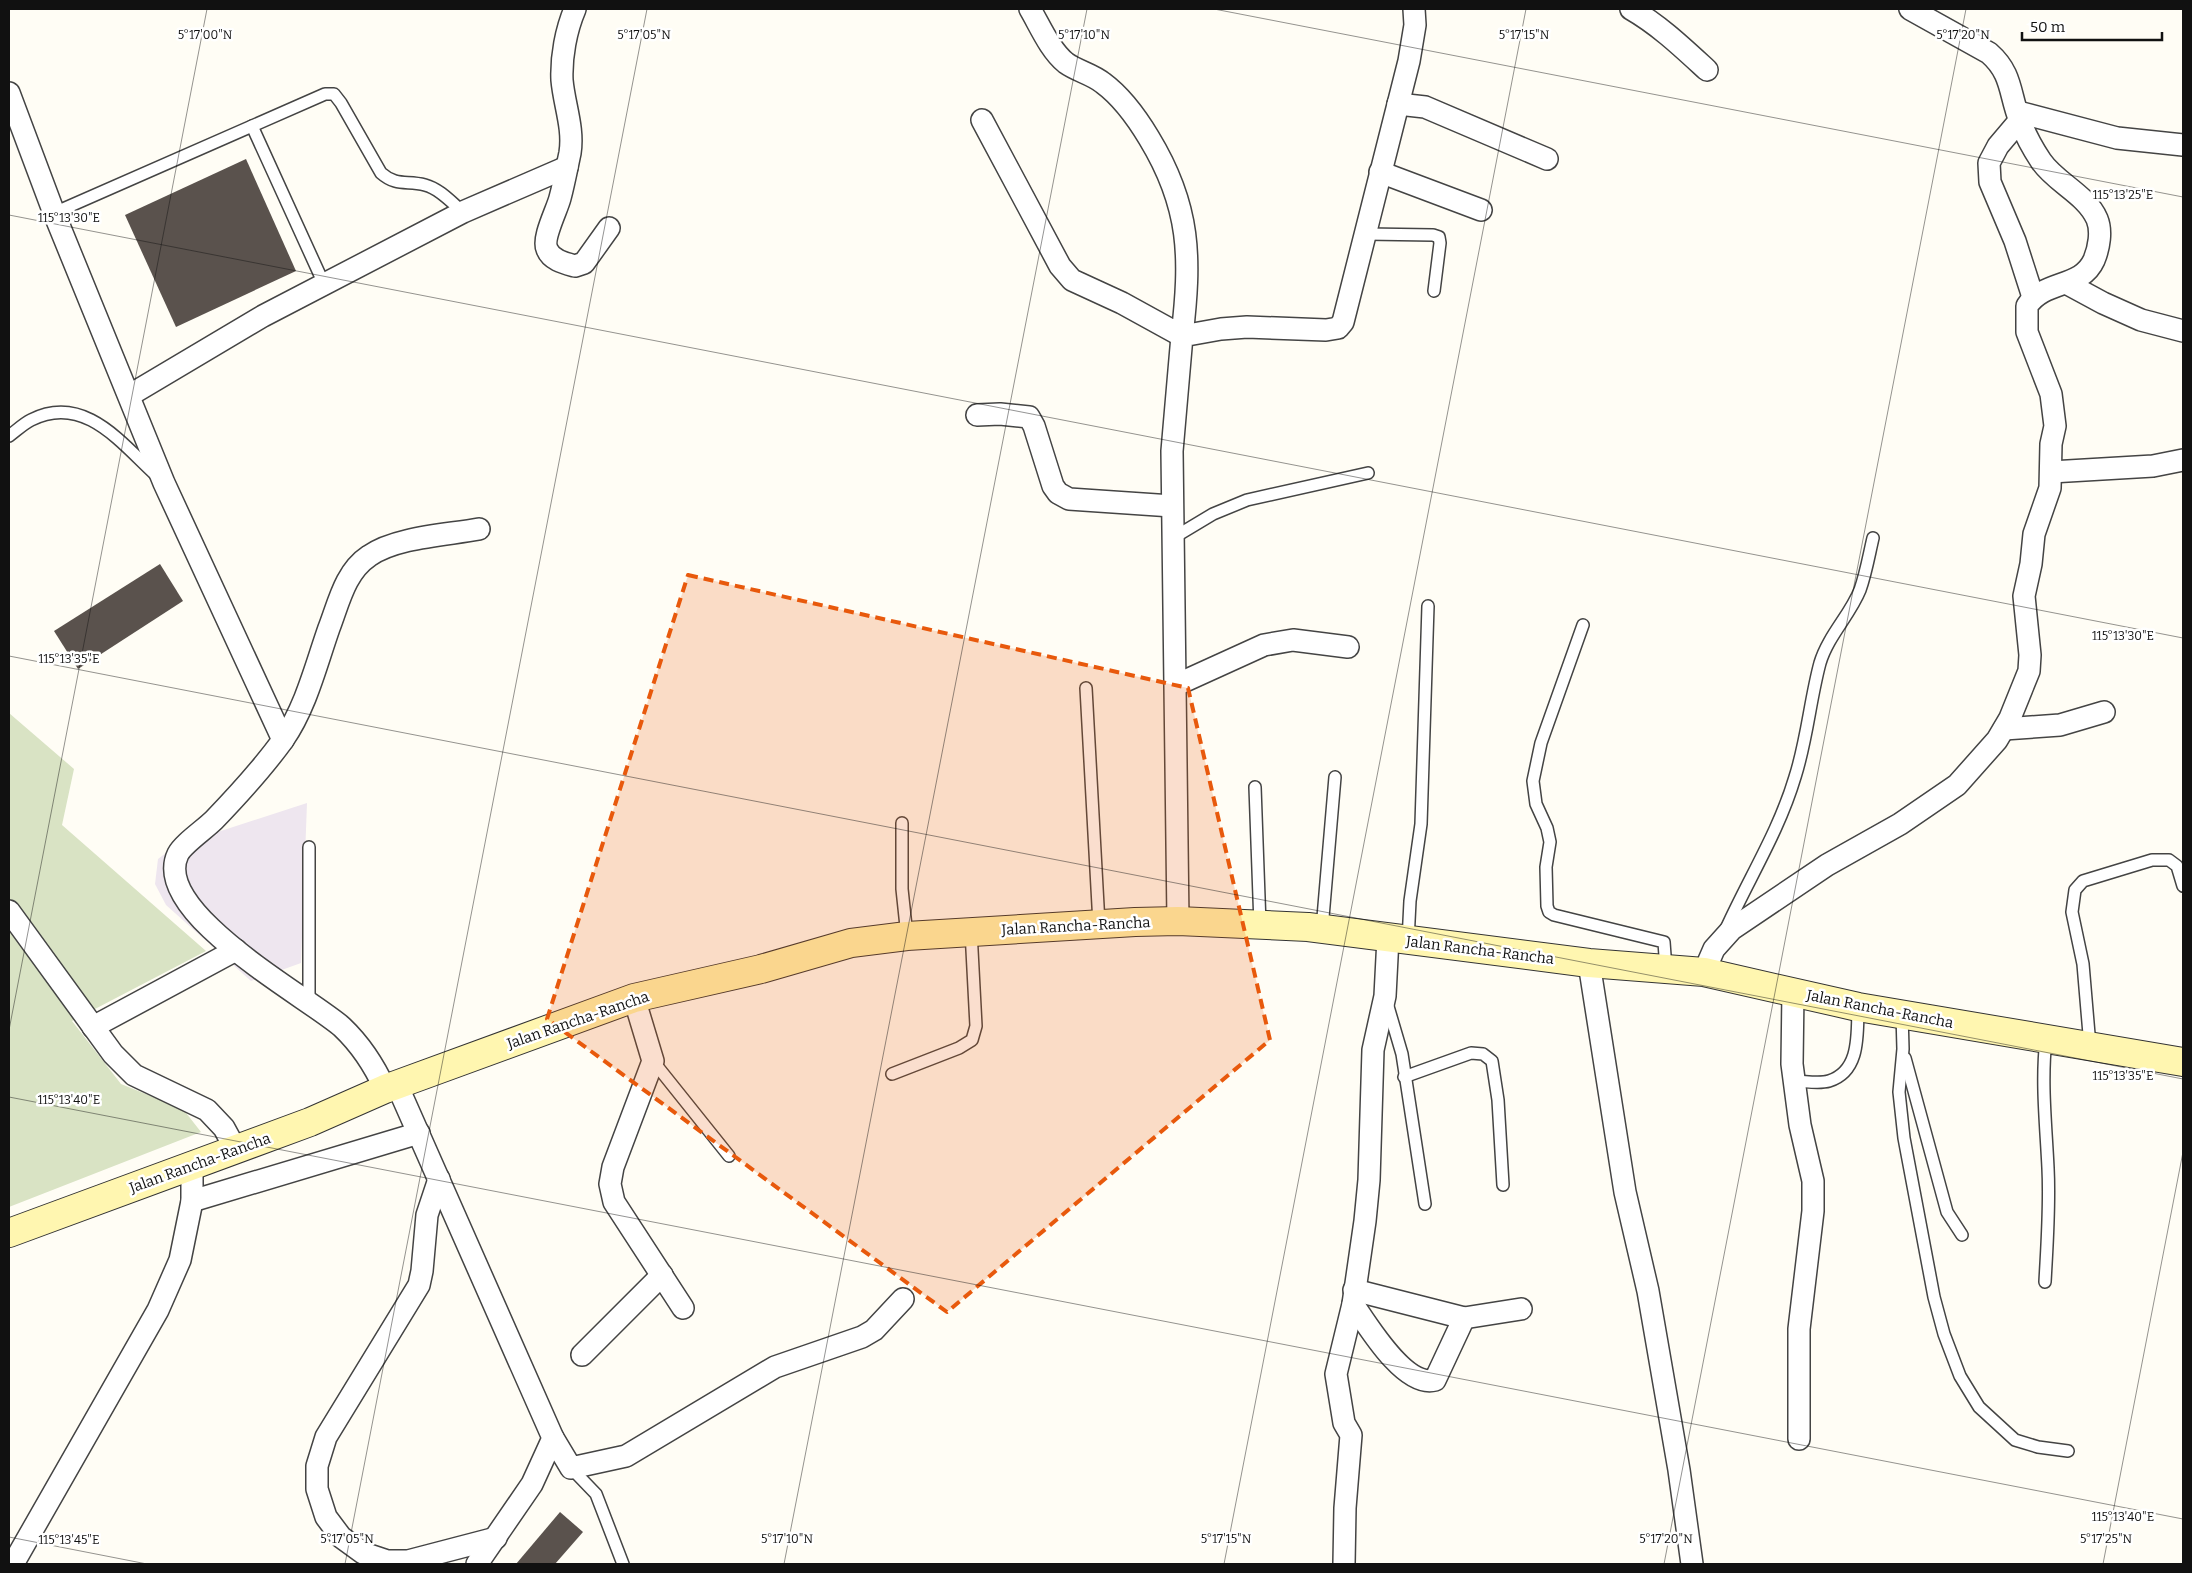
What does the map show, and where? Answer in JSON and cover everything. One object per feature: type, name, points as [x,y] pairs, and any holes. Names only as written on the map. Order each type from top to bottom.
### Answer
[{"type":"main road","name":"Jalan Rancha-Rancha","points":[[9,1233],[310,1122],[391,1087],[634,998],[760,969],[851,943],[907,936],[1178,921],[1322,929],[1589,964],[1704,972],[1858,1007],[2183,1062]]},
{"type":"street","points":[[574,9],[567,34],[562,80],[571,136],[567,167],[560,197],[546,238],[546,248],[552,257],[575,266],[584,263],[609,228]]},
{"type":"street","points":[[1030,9],[1054,49],[1066,63],[1103,83],[1136,116],[1160,156],[1180,203],[1186,246],[1188,286],[1172,451],[1178,921]]},
{"type":"street","points":[[1631,9],[1645,17],[1684,48],[1707,70]]},
{"type":"street","points":[[1704,972],[1714,949],[1732,929],[1827,865],[1900,824],[1957,784],[1997,740],[2019,700],[2029,671],[2030,655],[2024,596],[2031,564],[2034,534],[2050,488],[2051,444],[2055,426],[2051,394],[2026,332],[2027,306],[2033,297],[2041,291],[2066,283],[2088,270],[2094,261],[2099,232],[2097,220],[2083,201],[2046,167],[2019,116],[2009,80],[1998,61],[1989,53],[1910,9]]},
{"type":"street","points":[[982,120],[1060,266],[1072,280],[1122,302],[1182,336],[1220,329],[1247,327],[1326,330],[1338,328],[1343,322],[1348,307],[1409,61],[1419,11]]},
{"type":"street","points":[[9,93],[54,214],[164,483],[283,740]]},
{"type":"street","points":[[1398,104],[1425,108],[1547,159]]},
{"type":"street","points":[[2019,116],[2117,138],[2183,145]]},
{"type":"street","points":[[2019,116],[1998,146],[1989,163],[1990,182],[2015,241],[2033,297]]},
{"type":"street","points":[[130,396],[263,316],[324,284],[463,212],[567,167]]},
{"type":"street","points":[[1380,172],[1482,210]]},
{"type":"street","points":[[2066,283],[2103,303],[2141,320],[2183,331]]},
{"type":"street","points":[[977,415],[1000,414],[1029,417],[1034,426],[1058,494],[1069,499],[1172,506]]},
{"type":"street","points":[[2051,472],[2153,466],[2183,460]]},
{"type":"street","points":[[479,529],[406,542],[384,548],[369,556],[359,565],[344,586],[301,707],[283,740],[252,782],[178,854],[175,871],[180,890],[192,908],[236,950],[274,981],[340,1026],[362,1047],[391,1087],[419,1133],[553,1438],[571,1468],[626,1456],[775,1367],[874,1330],[903,1299]]},
{"type":"street","points":[[1176,685],[1264,645],[1293,640],[1348,647]]},
{"type":"street","points":[[2004,729],[2060,725],[2104,712]]},
{"type":"street","points":[[9,910],[113,1054],[134,1075],[207,1110],[224,1128],[236,1150]]},
{"type":"street","points":[[1344,1564],[1345,1508],[1351,1435],[1344,1423],[1336,1374],[1353,1297],[1365,1221],[1369,1180],[1374,1050],[1398,940]]},
{"type":"street","points":[[93,1027],[236,950]]},
{"type":"street","points":[[1589,964],[1625,1192],[1648,1291],[1679,1470],[1692,1564]]},
{"type":"street","points":[[1793,992],[1792,1064],[1800,1125],[1813,1181],[1813,1211],[1799,1329],[1799,1439]]},
{"type":"street","points":[[634,998],[653,1061],[613,1168],[610,1184],[614,1202],[683,1308]]},
{"type":"street","points":[[192,1201],[419,1133]]},
{"type":"street","points":[[14,1564],[158,1310],[180,1260],[192,1201],[192,1166]]},
{"type":"street","points":[[439,1179],[427,1215],[419,1285],[326,1437],[317,1466],[317,1490],[326,1517],[341,1537],[363,1553],[387,1561],[408,1562],[496,1538]]},
{"type":"street","points":[[582,1355],[662,1275]]},
{"type":"street","points":[[1353,1297],[1464,1318],[1521,1310]]},
{"type":"street","points":[[1353,1297],[1402,1369],[1417,1380],[1426,1383],[1435,1380],[1464,1318]]},
{"type":"street","points":[[477,1564],[532,1484],[553,1438]]},
{"type":"lane","points":[[54,214],[325,94],[334,94],[381,173],[391,181],[425,184],[437,190],[463,212]]},
{"type":"lane","points":[[252,126],[324,284]]},
{"type":"lane","points":[[1366,234],[1432,235],[1439,237],[1440,243],[1434,291]]},
{"type":"lane","points":[[9,436],[30,420],[47,414],[82,415],[98,422],[164,483]]},
{"type":"lane","points":[[1173,538],[1213,514],[1247,500],[1368,473]]},
{"type":"lane","points":[[1722,938],[1744,888],[1772,840],[1784,810],[1796,776],[1820,662],[1832,636],[1860,590],[1873,538]]},
{"type":"lane","points":[[1398,940],[1410,901],[1420,824],[1428,606]]},
{"type":"lane","points":[[1582,624],[1541,743],[1533,781],[1536,804],[1547,828],[1550,842],[1546,868],[1547,906],[1549,912],[1554,916],[1664,942],[1666,970]]},
{"type":"lane","points":[[1086,688],[1099,924]]},
{"type":"lane","points":[[1322,929],[1335,777]]},
{"type":"lane","points":[[1255,787],[1260,925]]},
{"type":"lane","points":[[902,823],[902,889],[907,936]]},
{"type":"lane","points":[[309,847],[309,1005]]},
{"type":"lane","points":[[2090,1046],[2082,964],[2072,912],[2075,890],[2083,881],[2152,860],[2169,860],[2178,866],[2183,886]]},
{"type":"lane","points":[[892,1074],[960,1048],[972,1040],[976,1026],[971,932]]},
{"type":"lane","points":[[1385,996],[1402,1054],[1425,1204]]},
{"type":"lane","points":[[1794,1081],[1828,1082],[1842,1076],[1856,1050],[1858,1007]]},
{"type":"lane","points":[[1902,1014],[1903,1049],[1899,1092],[1904,1138],[1932,1288],[1944,1334],[1960,1376],[1979,1407],[2015,1440],[2038,1447],[2068,1451]]},
{"type":"lane","points":[[2045,1282],[2048,1170],[2043,1068],[2046,1039]]},
{"type":"lane","points":[[1903,1049],[1947,1212],[1962,1235]]},
{"type":"lane","points":[[1404,1076],[1471,1054],[1483,1054],[1492,1061],[1498,1100],[1503,1185]]},
{"type":"lane","points":[[653,1061],[729,1156]]},
{"type":"lane","points":[[571,1468],[596,1494],[623,1564]]},
{"type":"highlighted area","points":[[688,575],[1188,688],[1270,1040],[947,1312],[547,1019]]},
{"type":"shaded area","points":[[307,803],[301,963],[251,981],[166,905],[155,884],[158,859],[175,846]]},
{"type":"green space","points":[[9,713],[74,769],[62,825],[206,951],[72,1021],[121,1084],[183,1109],[201,1132],[9,1207]]},
{"type":"building","points":[[246,159],[296,271],[176,327],[125,215]]},
{"type":"building","points":[[160,564],[183,601],[78,669],[54,631]]},
{"type":"building","points":[[560,1512],[583,1532],[555,1564],[516,1564]]}]
